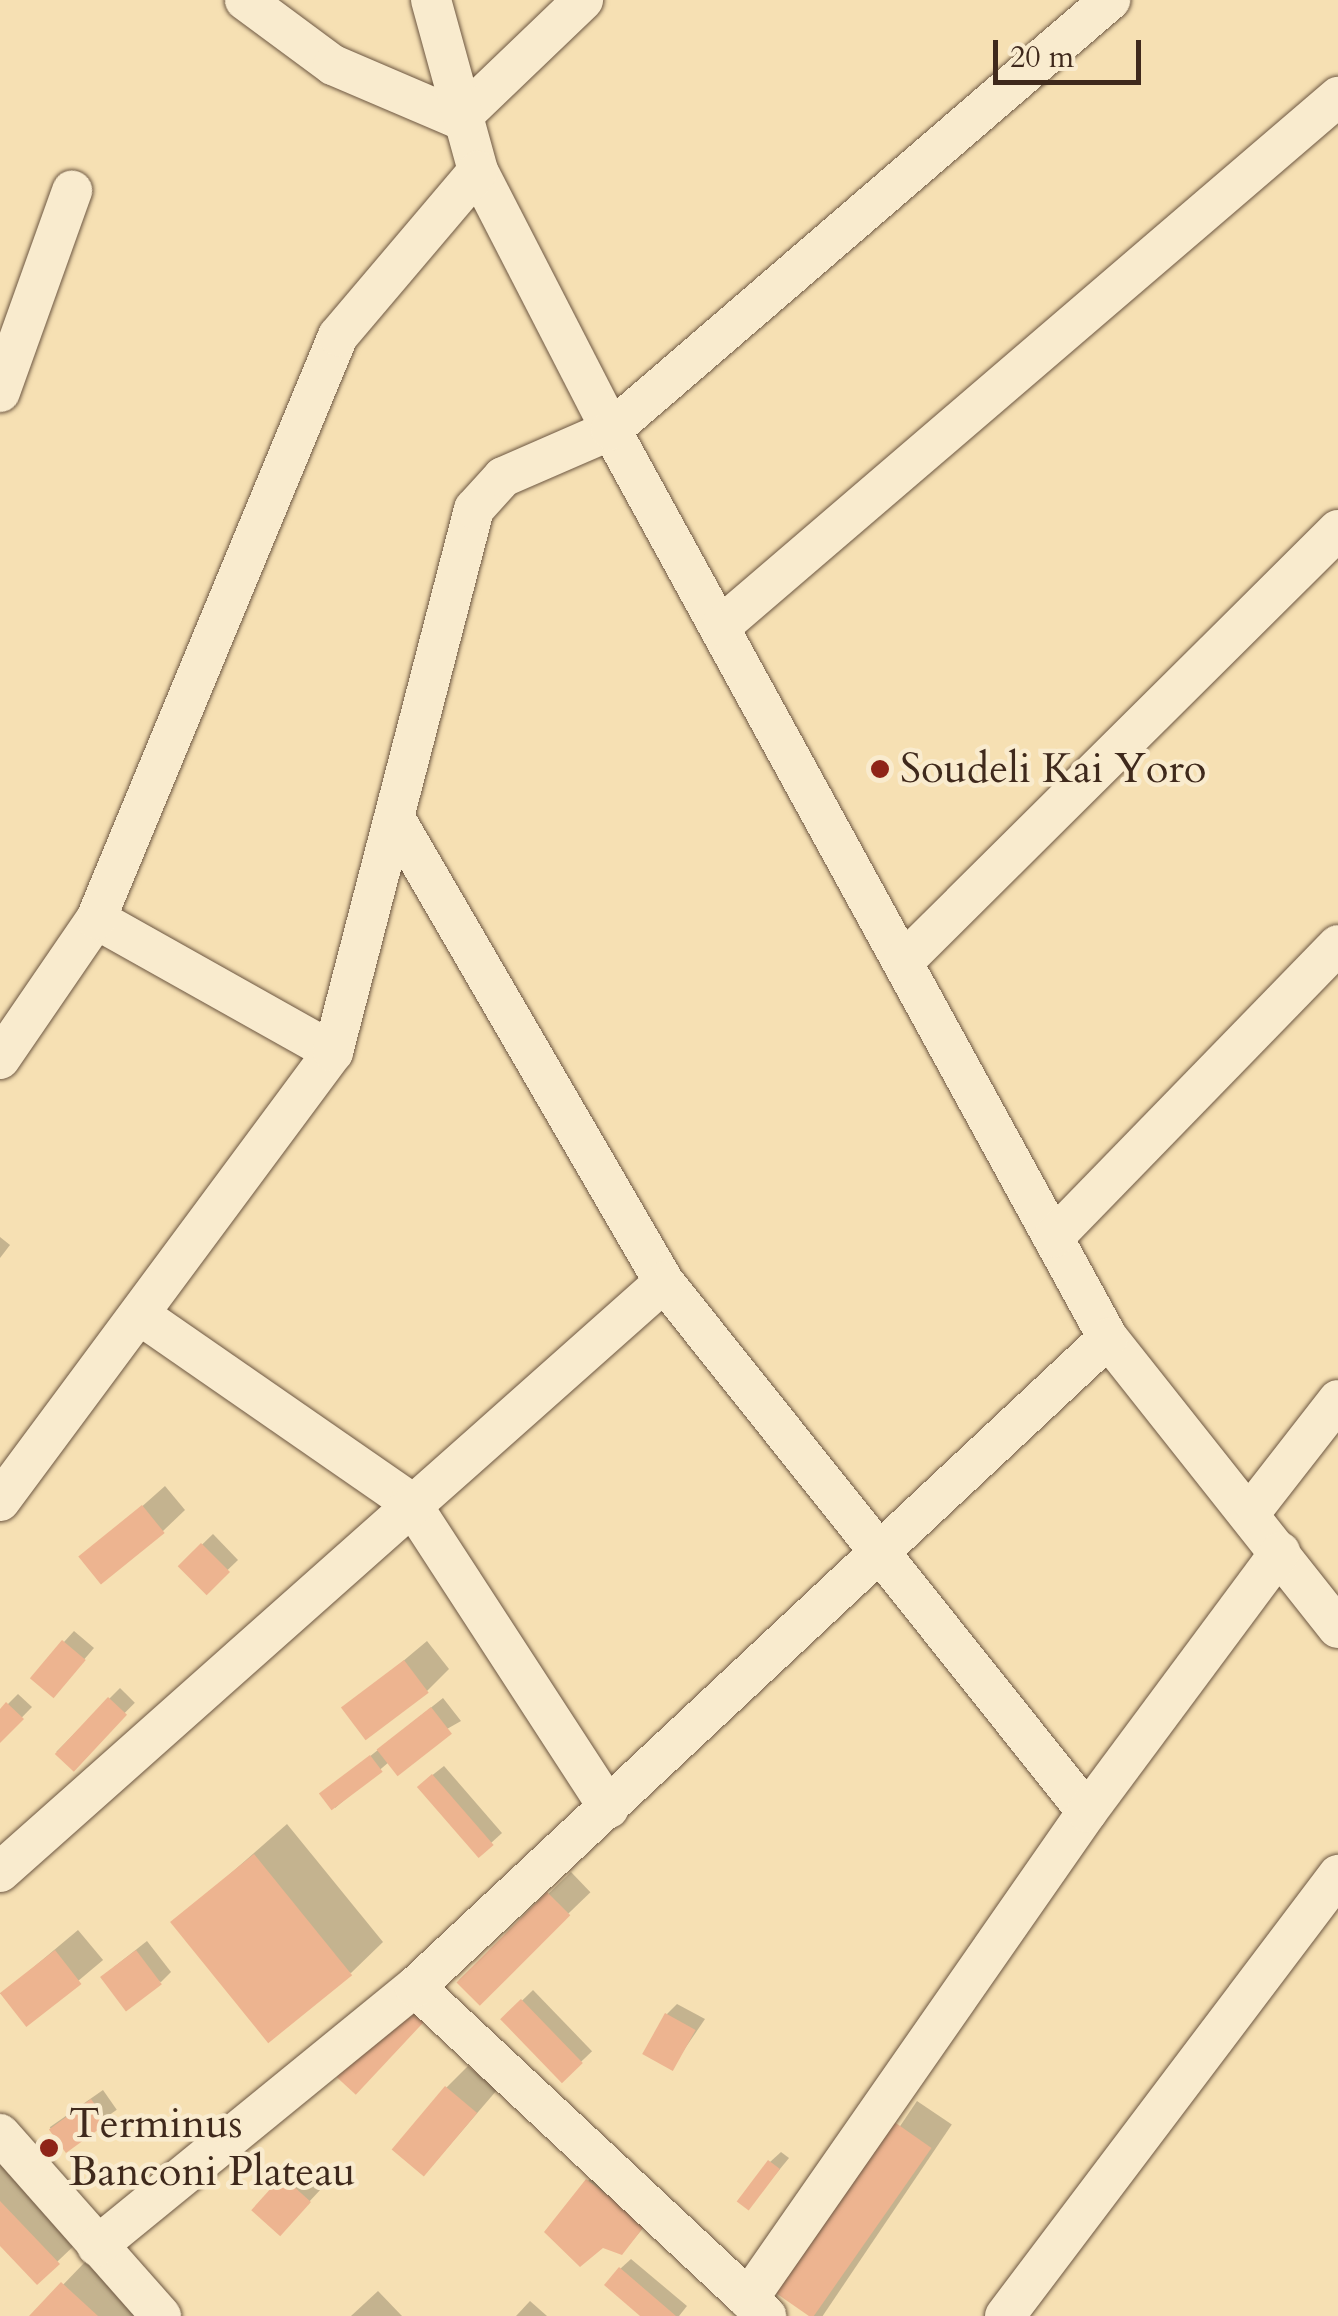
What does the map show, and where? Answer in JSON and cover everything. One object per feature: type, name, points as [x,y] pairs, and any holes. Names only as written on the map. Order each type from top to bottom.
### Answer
[{"type":"street","points":[[245,0],[333,65],[459,120]]},
{"type":"street","points":[[431,0],[459,120],[478,171],[611,430],[1108,1338],[1338,1628]]},
{"type":"street","points":[[459,120],[583,0]]},
{"type":"street","points":[[0,1501],[334,1052],[397,822],[474,510],[503,477],[611,430],[1110,0]]},
{"type":"street","points":[[721,626],[1338,97]]},
{"type":"street","points":[[0,1060],[96,919],[338,336],[478,171]]},
{"type":"street","points":[[2,376],[72,191]]},
{"type":"street","points":[[904,962],[1338,530]]},
{"type":"street","points":[[397,822],[664,1282],[1087,1812]]},
{"type":"street","points":[[96,919],[334,1052]]},
{"type":"street","points":[[1054,1237],[1338,946]]},
{"type":"street","points":[[0,1872],[410,1502],[664,1282]]},
{"type":"street","points":[[140,1315],[410,1502],[609,1808]]},
{"type":"street","points":[[97,2246],[415,1987],[882,1556],[1108,1338]]},
{"type":"street","points":[[1250,1513],[1338,1400]]},
{"type":"street","points":[[415,1987],[757,2308],[1087,1812],[1280,1552]]},
{"type":"street","points":[[1005,2316],[1338,1875]]},
{"type":"street","points":[[0,2134],[161,2316]]},
{"type":"building","points":[[142,1505],[165,1533],[101,1585],[78,1557]]},
{"type":"building","points":[[201,1543],[230,1572],[207,1595],[178,1566]]},
{"type":"building","points":[[62,1640],[86,1660],[54,1698],[30,1678]]},
{"type":"building","points":[[404,1660],[429,1693],[366,1740],[341,1708]]},
{"type":"building","points":[[108,1697],[127,1715],[74,1772],[55,1754]]},
{"type":"building","points":[[6,1702],[24,1719],[0,1743],[0,1709]]},
{"type":"building","points":[[431,1707],[452,1734],[398,1776],[377,1749]]},
{"type":"building","points":[[370,1755],[383,1772],[332,1810],[319,1794]]},
{"type":"building","points":[[432,1774],[494,1845],[479,1858],[417,1787]]},
{"type":"building","points":[[254,1854],[352,1975],[268,2043],[170,1922]]},
{"type":"building","points":[[547,1892],[570,1915],[480,2006],[456,1983]]},
{"type":"building","points":[[55,1950],[81,1984],[26,2027],[0,1993]]},
{"type":"building","points":[[136,1950],[162,1984],[126,2011],[100,1977]]},
{"type":"building","points":[[521,1999],[583,2063],[562,2083],[500,2019]]},
{"type":"building","points":[[405,2004],[424,2022],[356,2095],[337,2077]]},
{"type":"building","points":[[665,2013],[696,2030],[673,2071],[642,2054]]},
{"type":"building","points":[[445,2086],[477,2113],[424,2177],[392,2150]]},
{"type":"building","points":[[91,2099],[108,2122],[66,2153],[49,2130]]},
{"type":"building","points":[[893,2121],[932,2148],[814,2316],[774,2291]]},
{"type":"building","points":[[768,2160],[780,2169],[749,2211],[737,2202]]},
{"type":"building","points":[[282,2176],[311,2202],[280,2236],[251,2210]]},
{"type":"building","points":[[586,2179],[646,2224],[622,2255],[603,2248],[580,2267],[544,2232]]},
{"type":"building","points":[[0,2201],[60,2264],[37,2285],[0,2246]]},
{"type":"building","points":[[619,2267],[676,2316],[640,2316],[604,2285]]},
{"type":"building","points":[[61,2282],[98,2316],[29,2316]]},
{"type":"place","name":"Soudeli Kai Yoro","points":[[880,769]]},
{"type":"place","name":"Terminus Banconi Plateau","points":[[49,2148]]}]
